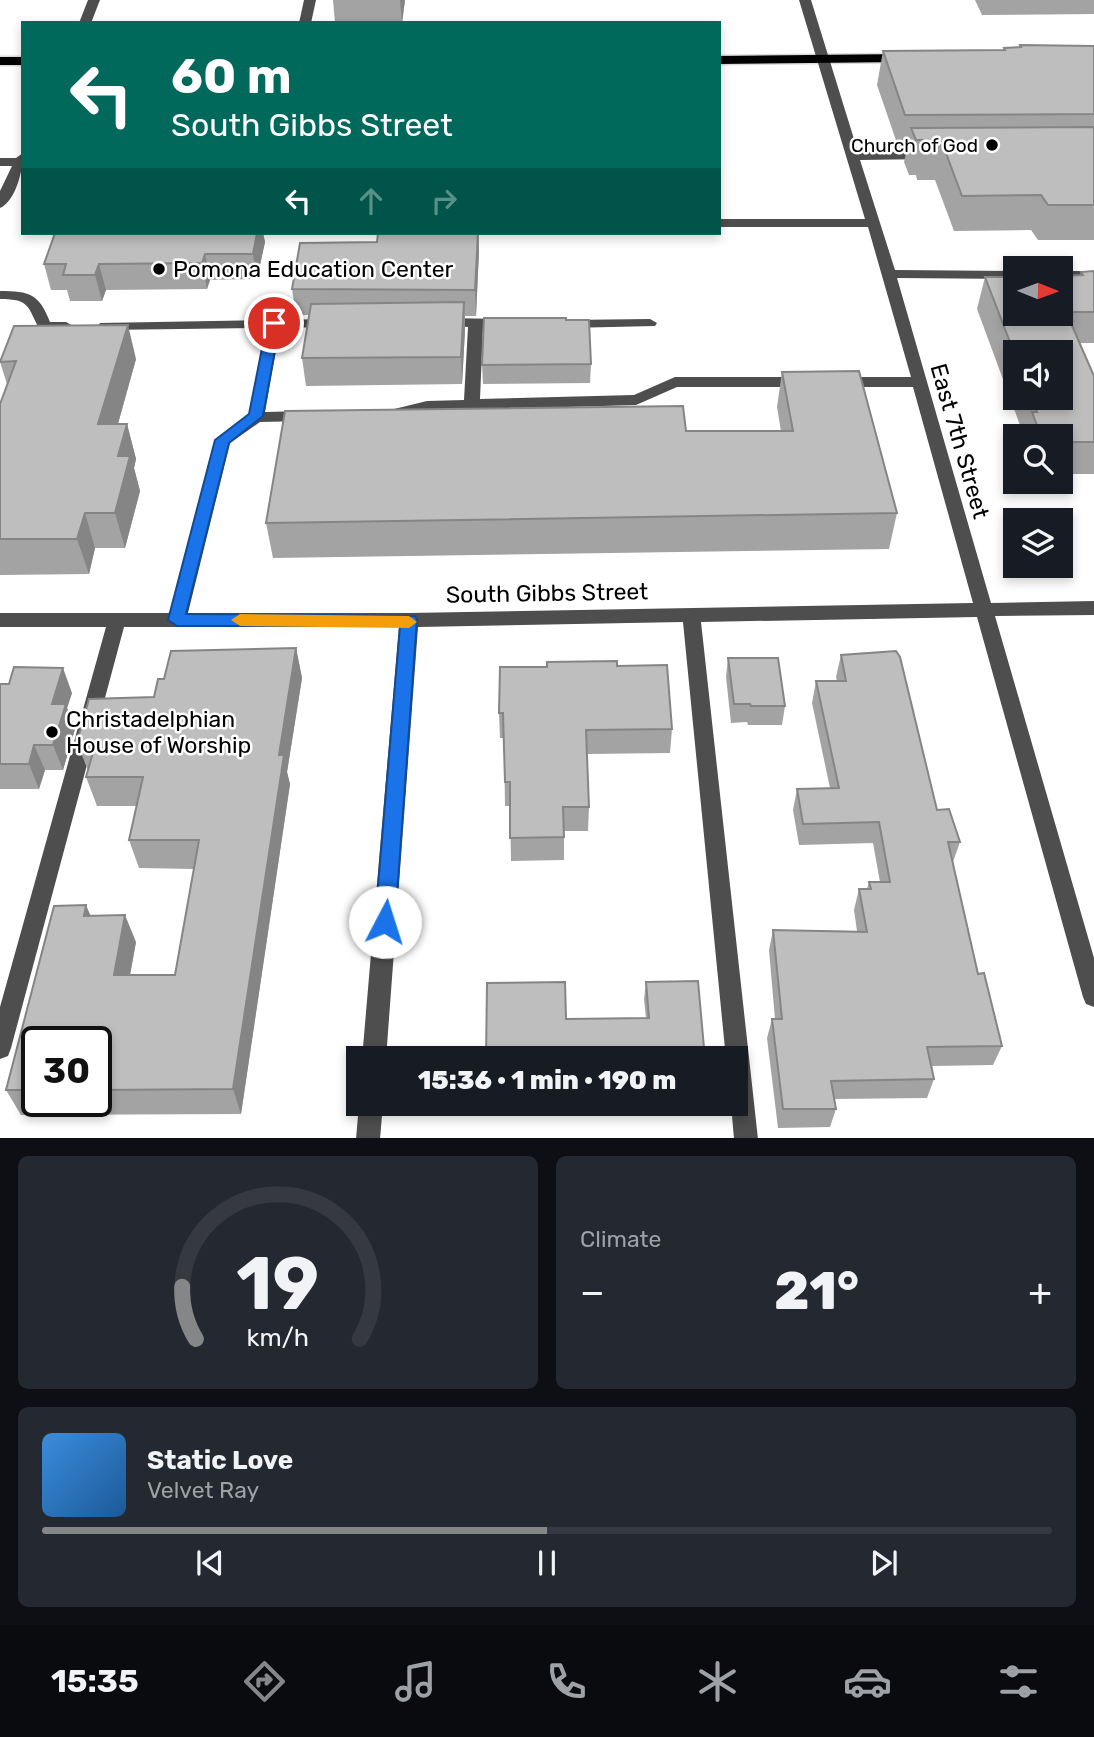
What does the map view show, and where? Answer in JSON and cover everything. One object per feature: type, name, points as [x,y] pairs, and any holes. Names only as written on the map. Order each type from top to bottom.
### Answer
[{"type":"main road","points":[[721,60],[925,58]]},
{"type":"main road","points":[[0,61],[21,61]]},
{"type":"street","points":[[86,21],[94,0]]},
{"type":"street","points":[[305,21],[310,0]]},
{"type":"street","name":"East 7th Street","points":[[805,0],[821,60],[889,274],[1094,997]]},
{"type":"street","points":[[852,156],[946,155]]},
{"type":"street","points":[[0,162],[21,159]]},
{"type":"street","points":[[0,204],[21,159]]},
{"type":"street","points":[[721,223],[873,223]]},
{"type":"street","points":[[889,274],[1003,275]]},
{"type":"street","points":[[1073,275],[1094,275]]},
{"type":"street","points":[[0,295],[19,295],[36,304],[45,327],[339,323]]},
{"type":"street","points":[[421,322],[517,323]]},
{"type":"street","points":[[471,405],[476,322]]},
{"type":"street","points":[[256,416],[274,323]]},
{"type":"street","points":[[558,324],[650,323]]},
{"type":"street","points":[[376,414],[403,414],[427,406],[636,400],[675,382],[919,382]]},
{"type":"street","points":[[177,620],[223,440],[256,416],[323,415]]},
{"type":"street","name":"South Gibbs Street","points":[[0,620],[409,620],[1094,608]]},
{"type":"street","points":[[691,615],[747,1138]]},
{"type":"street","points":[[0,1048],[117,620]]},
{"type":"street","points":[[375,1046],[409,620]]},
{"type":"street","points":[[368,1138],[370,1116]]},
{"type":"building","points":[[1020,45],[1094,46],[1094,114],[905,115],[883,51],[1005,50],[1004,48],[1021,47]]},
{"type":"building","points":[[1094,127],[1094,205],[1048,205],[1041,195],[962,196],[943,145],[924,145],[923,140],[916,140],[911,128]]},
{"type":"building","points":[[54,235],[257,235],[253,254],[205,254],[202,263],[99,264],[95,275],[63,275],[66,264],[44,264]]},
{"type":"building","points":[[378,235],[478,235],[475,290],[292,289],[300,243],[377,242]]},
{"type":"building","points":[[1094,271],[1094,312],[1073,312],[1073,275],[1083,275],[1081,272]]},
{"type":"building","points":[[985,277],[1003,277],[1003,324]]},
{"type":"building","points":[[464,302],[461,357],[302,358],[311,304]]},
{"type":"building","points":[[484,318],[589,320],[591,364],[482,365]]},
{"type":"building","points":[[128,325],[98,424],[127,424],[118,456],[130,456],[115,513],[85,513],[77,539],[0,539],[0,404],[16,361],[0,362],[14,326]]},
{"type":"building","points":[[1004,326],[1072,326],[1094,376],[1094,442],[1073,442],[1073,424],[1036,424],[1032,412],[1073,410],[1073,340],[1009,340]]},
{"type":"building","points":[[859,371],[897,513],[266,523],[285,411],[683,406],[686,431],[793,431],[782,372]]},
{"type":"building","points":[[296,648],[279,755],[284,755],[233,1089],[112,1090],[112,1026],[23,1026],[54,906],[86,905],[84,916],[125,915],[114,975],[175,975],[199,840],[129,840],[143,777],[86,777],[96,742],[77,742],[89,699],[154,697],[158,679],[164,679],[171,651]]},
{"type":"building","points":[[896,651],[900,657],[937,810],[949,809],[960,842],[948,842],[978,974],[984,973],[1002,1046],[927,1047],[934,1079],[831,1081],[836,1109],[783,1109],[772,1019],[782,1019],[773,930],[867,932],[859,889],[871,889],[869,882],[890,882],[879,822],[803,824],[797,789],[839,788],[816,681],[846,681],[841,655]]},
{"type":"building","points":[[728,658],[778,658],[785,706],[734,704]]},
{"type":"building","points":[[617,661],[617,666],[667,665],[672,729],[586,730],[589,807],[563,807],[564,837],[510,838],[510,782],[505,782],[503,713],[499,713],[500,667],[547,667],[547,662]]},
{"type":"building","points":[[14,667],[63,668],[52,704],[66,704],[53,745],[34,745],[29,764],[0,764],[0,684],[9,684]]},
{"type":"building","points":[[698,981],[704,1046],[486,1046],[487,983],[565,982],[566,1019],[649,1018],[646,982]]},
{"type":"building","points":[[21,1032],[21,1090],[6,1090]]},
{"type":"slow traffic","points":[[240,620],[409,622]]},
{"type":"place","name":"Church of God","points":[[992,145]]},
{"type":"place","name":"Pomona Education Center","points":[[159,269]]},
{"type":"place","name":"Christadelphian House of Worship","points":[[52,732]]},
{"type":"route","points":[[274,323],[256,416],[223,440],[177,620],[409,620],[385,922]]}]
